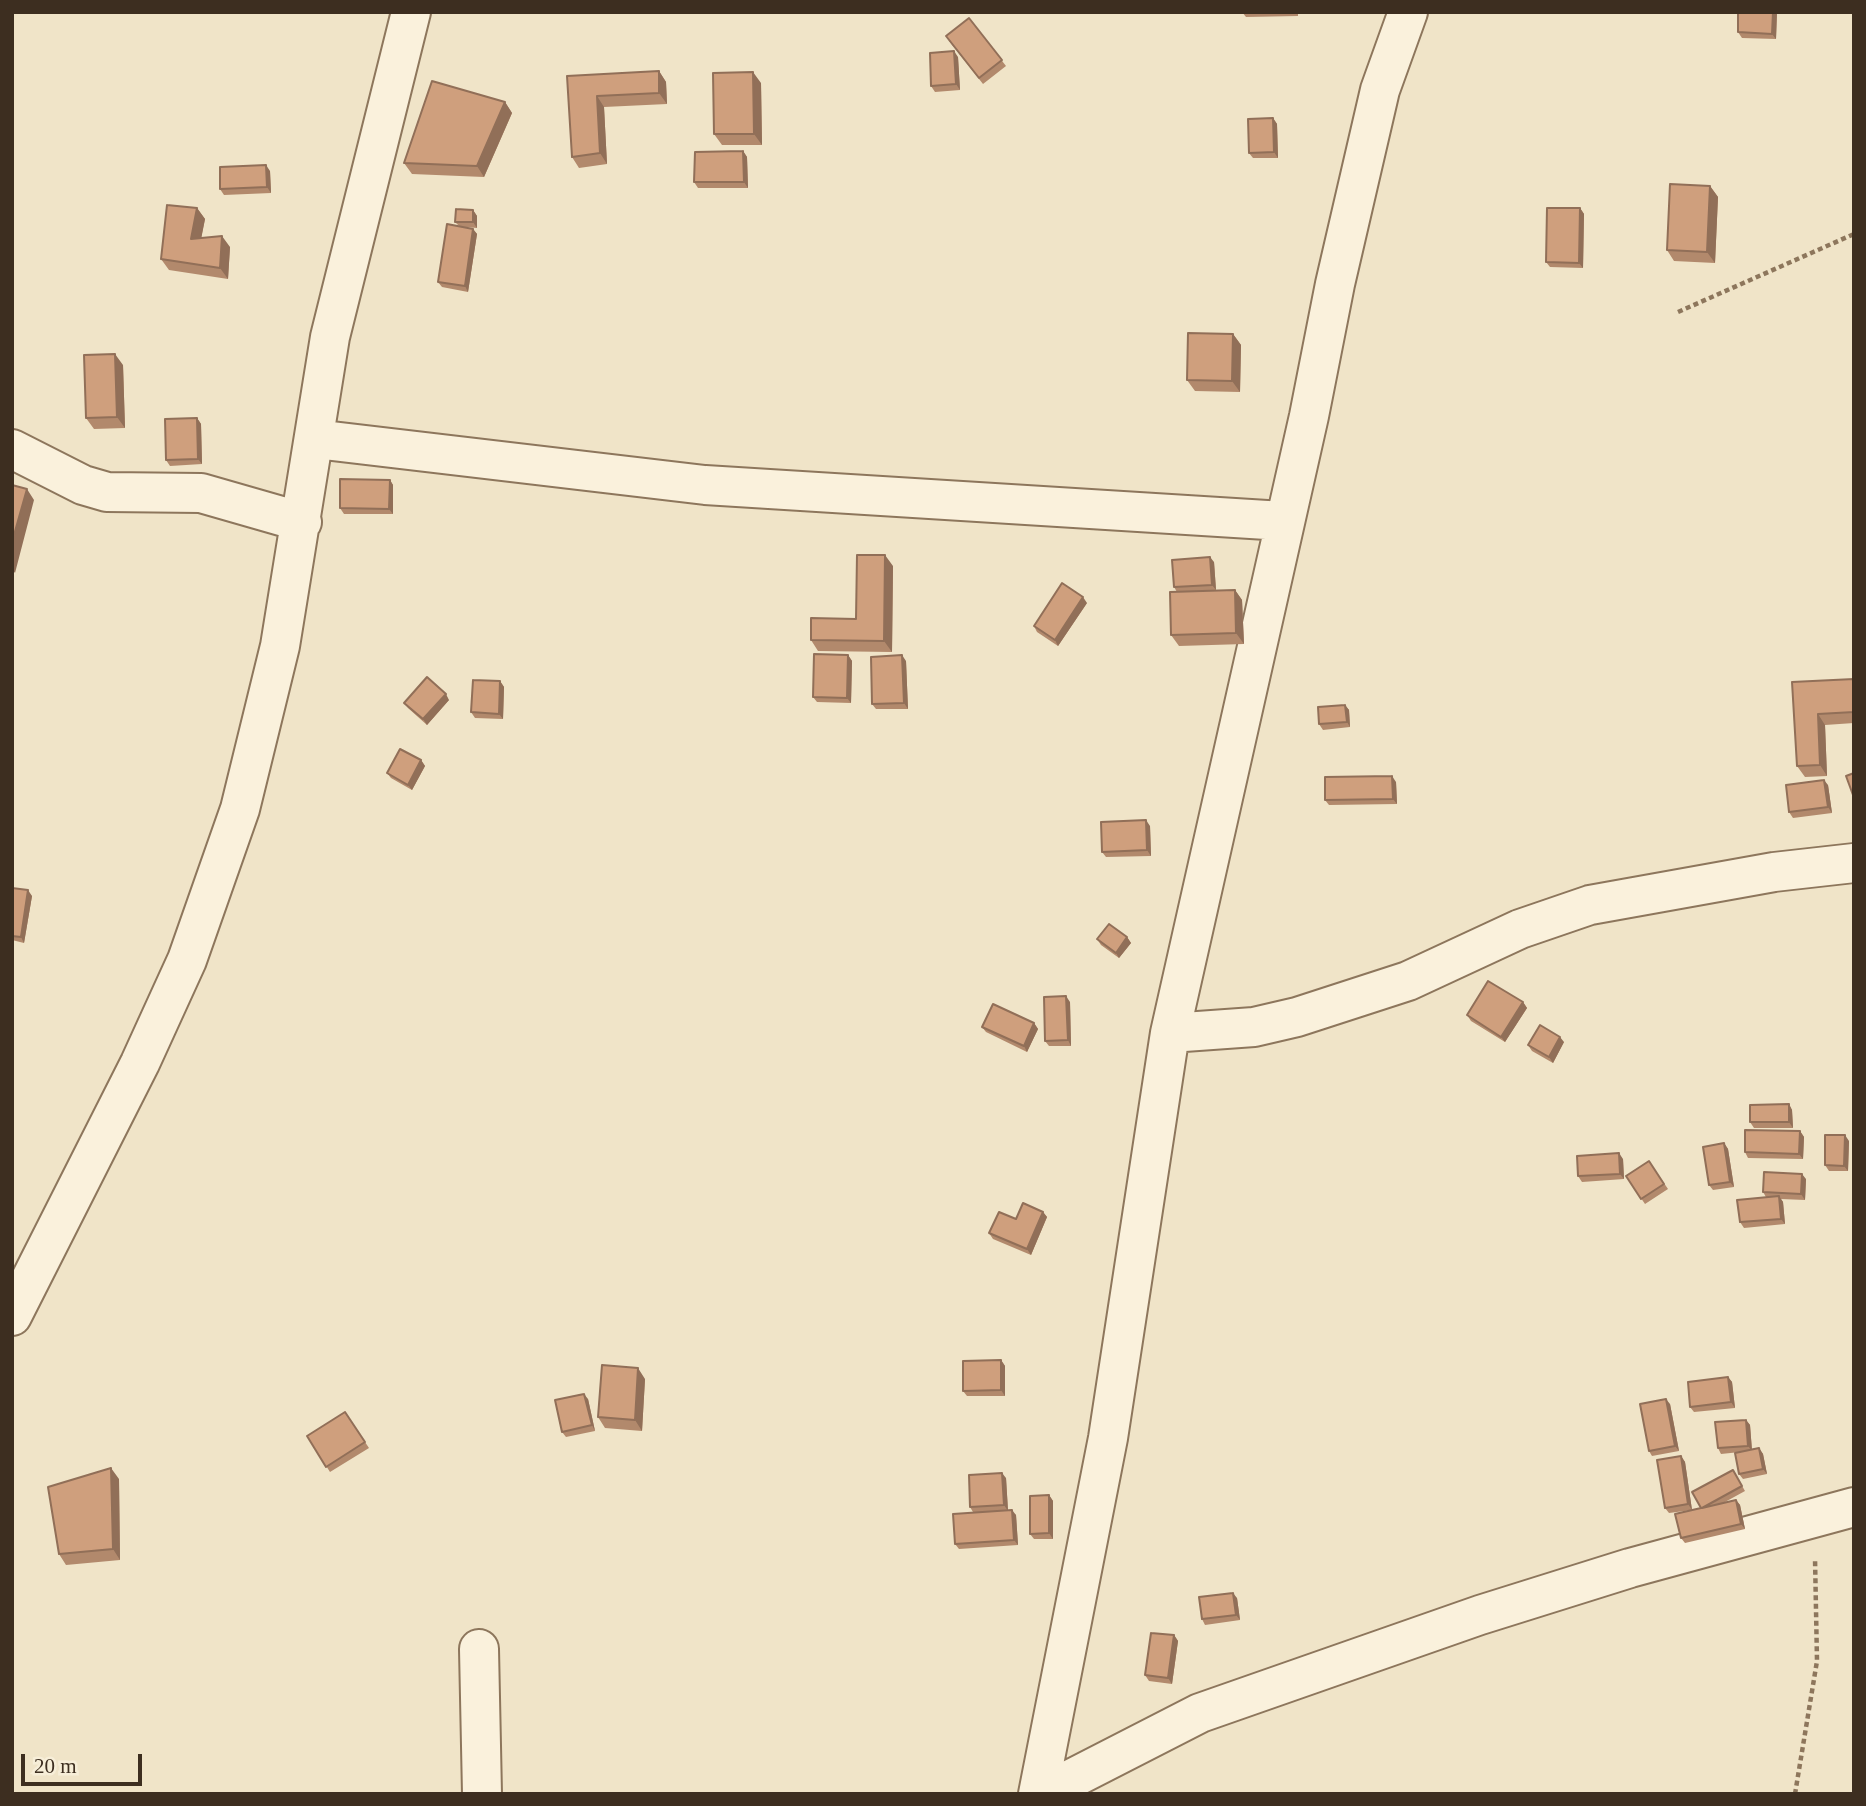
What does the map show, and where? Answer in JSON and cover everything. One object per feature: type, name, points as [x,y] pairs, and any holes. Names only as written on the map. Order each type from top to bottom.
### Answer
[{"type":"street","points":[[12,1316],[140,1063],[187,960],[240,809],[280,646],[330,337],[411,12]]},
{"type":"street","points":[[1040,1794],[1108,1438],[1170,1033],[1380,90],[1408,12]]},
{"type":"street","points":[[315,439],[705,485],[1283,521]]},
{"type":"street","points":[[12,449],[83,485],[107,492],[201,494],[302,522]]},
{"type":"street","points":[[1170,1033],[1254,1027],[1297,1017],[1408,981],[1520,929],[1590,905],[1774,872],[1854,863]]},
{"type":"street","points":[[1040,1794],[1200,1713],[1492,1611],[1630,1568],[1842,1509]]},
{"type":"street","points":[[479,1649],[482,1794]]},
{"type":"path","points":[[1678,313],[1854,234]]},
{"type":"path","points":[[1795,1794],[1817,1661],[1815,1555],[1818,1533],[1842,1509]]},
{"type":"building","points":[[1738,12],[1773,12],[1772,34],[1738,32]]},
{"type":"building","points":[[969,18],[1002,60],[979,78],[946,36]]},
{"type":"building","points":[[954,51],[956,84],[931,86],[930,53]]},
{"type":"building","points":[[659,71],[659,93],[597,96],[600,153],[572,157],[567,76]]},
{"type":"building","points":[[753,72],[754,134],[714,134],[713,73]]},
{"type":"building","points":[[432,81],[505,102],[477,166],[404,163]]},
{"type":"building","points":[[1273,118],[1274,152],[1249,153],[1248,119]]},
{"type":"building","points":[[743,151],[744,182],[694,182],[695,152]]},
{"type":"building","points":[[266,165],[267,187],[220,189],[220,167]]},
{"type":"building","points":[[1670,184],[1710,186],[1707,252],[1667,250]]},
{"type":"building","points":[[167,205],[197,208],[191,239],[222,236],[220,268],[161,259]]},
{"type":"building","points":[[1547,208],[1580,208],[1579,263],[1546,262]]},
{"type":"building","points":[[456,209],[473,210],[473,222],[455,222]]},
{"type":"building","points":[[447,224],[473,229],[465,286],[438,282]]},
{"type":"building","points":[[1188,333],[1233,334],[1232,381],[1187,380]]},
{"type":"building","points":[[115,354],[117,417],[86,418],[84,355]]},
{"type":"building","points":[[197,418],[198,459],[166,460],[165,419]]},
{"type":"building","points":[[340,479],[390,480],[389,509],[340,508]]},
{"type":"building","points":[[12,485],[27,489],[12,542]]},
{"type":"building","points":[[857,555],[885,555],[884,641],[811,640],[811,618],[856,619]]},
{"type":"building","points":[[1210,557],[1212,585],[1174,587],[1172,560]]},
{"type":"building","points":[[1062,583],[1083,597],[1055,640],[1034,626]]},
{"type":"building","points":[[1235,590],[1236,633],[1171,635],[1170,592]]},
{"type":"building","points":[[814,654],[848,655],[847,698],[813,697]]},
{"type":"building","points":[[902,655],[904,703],[872,704],[871,657]]},
{"type":"building","points":[[427,677],[446,694],[423,719],[404,703]]},
{"type":"building","points":[[1854,679],[1854,712],[1818,714],[1820,765],[1797,766],[1792,682]]},
{"type":"building","points":[[473,680],[500,681],[499,714],[471,712]]},
{"type":"building","points":[[1345,705],[1347,722],[1319,724],[1318,707]]},
{"type":"building","points":[[400,749],[421,760],[408,785],[387,773]]},
{"type":"building","points":[[1854,773],[1854,795],[1853,795],[1846,776]]},
{"type":"building","points":[[1392,776],[1393,799],[1325,800],[1325,777]]},
{"type":"building","points":[[1824,780],[1828,807],[1789,812],[1786,785]]},
{"type":"building","points":[[1146,820],[1147,850],[1102,852],[1101,822]]},
{"type":"building","points":[[12,888],[28,890],[21,937],[12,936]]},
{"type":"building","points":[[1109,924],[1127,937],[1116,953],[1097,939]]},
{"type":"building","points":[[1488,981],[1523,1002],[1501,1037],[1467,1015]]},
{"type":"building","points":[[1066,996],[1068,1040],[1045,1041],[1044,997]]},
{"type":"building","points":[[993,1004],[1034,1023],[1024,1046],[982,1027]]},
{"type":"building","points":[[1540,1025],[1560,1037],[1549,1057],[1528,1045]]},
{"type":"building","points":[[1789,1104],[1789,1122],[1750,1122],[1750,1105]]},
{"type":"building","points":[[1745,1130],[1800,1131],[1799,1154],[1745,1152]]},
{"type":"building","points":[[1825,1135],[1845,1135],[1844,1166],[1825,1165]]},
{"type":"building","points":[[1724,1143],[1730,1182],[1709,1185],[1703,1147]]},
{"type":"building","points":[[1619,1153],[1620,1174],[1578,1176],[1577,1156]]},
{"type":"building","points":[[1649,1161],[1664,1184],[1641,1199],[1626,1176]]},
{"type":"building","points":[[1764,1172],[1802,1174],[1801,1194],[1763,1192]]},
{"type":"building","points":[[1779,1196],[1781,1219],[1740,1222],[1737,1200]]},
{"type":"building","points":[[1023,1203],[1043,1212],[1027,1249],[989,1233],[999,1212],[1016,1219]]},
{"type":"building","points":[[1001,1360],[1001,1390],[963,1391],[963,1361]]},
{"type":"building","points":[[602,1365],[638,1368],[635,1420],[598,1417]]},
{"type":"building","points":[[1728,1377],[1731,1402],[1690,1407],[1688,1382]]},
{"type":"building","points":[[584,1394],[592,1425],[562,1432],[555,1400]]},
{"type":"building","points":[[1666,1399],[1675,1446],[1649,1451],[1640,1404]]},
{"type":"building","points":[[345,1412],[365,1442],[326,1467],[307,1436]]},
{"type":"building","points":[[1746,1420],[1748,1446],[1718,1448],[1715,1422]]},
{"type":"building","points":[[1759,1448],[1763,1469],[1739,1474],[1735,1453]]},
{"type":"building","points":[[1681,1456],[1688,1504],[1665,1508],[1657,1460]]},
{"type":"building","points":[[111,1468],[113,1549],[59,1554],[48,1487]]},
{"type":"building","points":[[1733,1470],[1742,1486],[1702,1508],[1736,1500],[1741,1524],[1681,1538],[1675,1514],[1701,1508],[1692,1492]]},
{"type":"building","points":[[1002,1473],[1004,1505],[970,1507],[969,1475]]},
{"type":"building","points":[[1049,1495],[1049,1533],[1030,1534],[1030,1496]]},
{"type":"building","points":[[1012,1510],[1014,1540],[955,1544],[953,1514]]},
{"type":"building","points":[[1233,1593],[1236,1615],[1202,1619],[1199,1597]]},
{"type":"building","points":[[1151,1633],[1174,1635],[1168,1678],[1145,1675]]}]
